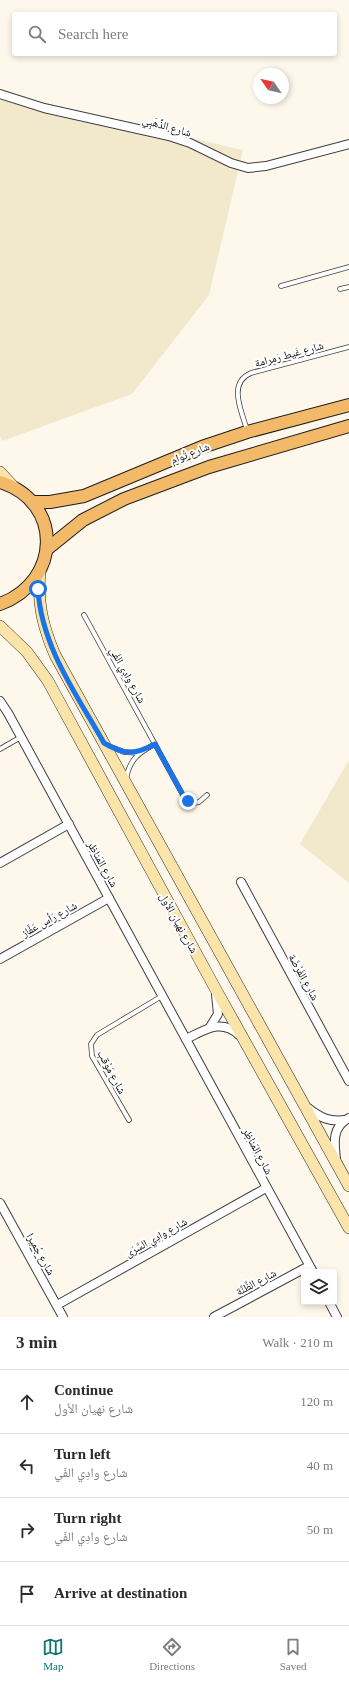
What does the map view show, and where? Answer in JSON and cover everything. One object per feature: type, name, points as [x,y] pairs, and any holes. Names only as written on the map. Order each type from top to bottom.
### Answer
[{"type":"main road","name":"شارع تُوام","points":[[32,502],[56,501],[84,496],[202,447],[247,432],[349,405]]},
{"type":"main road","name":"شارع تُوام","points":[[47,549],[83,520],[124,499],[209,467],[349,426]]},
{"type":"main road","points":[[0,472],[14,487],[32,502],[44,524],[47,549],[40,572],[27,589],[10,601],[0,604]]},
{"type":"main road","points":[[0,482],[14,487]]},
{"type":"main road","name":"شارع نهيان الأول","points":[[40,572],[39,606],[48,639],[58,660],[349,1186]]},
{"type":"main road","name":"شارع نهيان الأول","points":[[0,626],[27,652],[48,681],[215,988],[349,1228]]},
{"type":"street","name":"شارع الذَّهَبِي","points":[[0,94],[44,108],[169,136],[190,143],[231,163],[248,168],[266,166],[349,144]]},
{"type":"street","name":"شارع المَناظِر","points":[[0,701],[69,824],[311,1269]]},
{"type":"street","points":[[0,863],[69,824]]},
{"type":"street","name":"شارع الفَرْضَة","points":[[241,882],[349,1082]]},
{"type":"street","name":"شارع رَأس عَفَّاز","points":[[0,959],[109,898]]},
{"type":"street","points":[[210,1027],[217,1018],[219,1010],[215,988]]},
{"type":"street","points":[[186,1039],[210,1027],[218,1026],[227,1027],[245,1040]]},
{"type":"street","points":[[303,1103],[322,1119],[334,1121],[347,1119]]},
{"type":"street","points":[[337,1164],[334,1137],[337,1129],[347,1119]]},
{"type":"street","name":"شارع وادِي السَّرَى","points":[[57,1305],[266,1188]]},
{"type":"street","name":"شارع جُميرا","points":[[0,1203],[63,1317]]},
{"type":"street","name":"شارع الظَّنَّة","points":[[214,1317],[301,1274]]},
{"type":"street","points":[[331,1305],[337,1317]]},
{"type":"lane","points":[[281,286],[349,267]]},
{"type":"lane","points":[[340,290],[349,287]]},
{"type":"lane","name":"شارع غَيط رَمرامة","points":[[247,432],[237,392],[239,383],[244,377],[252,373],[349,347]]},
{"type":"lane","name":"شارع وادِي الفَي","points":[[84,615],[186,800],[196,803],[207,795]]},
{"type":"lane","points":[[0,749],[21,737]]},
{"type":"lane","points":[[104,743],[124,752],[139,753]]},
{"type":"lane","points":[[126,782],[131,764],[139,753],[155,744]]},
{"type":"lane","name":"شارع مَوْقب","points":[[129,1120],[92,1056],[91,1044],[97,1035],[162,996]]},
{"type":"shaded area","points":[[0,93],[243,150],[209,295],[132,394],[2,441],[0,436]]},
{"type":"shaded area","points":[[349,760],[349,883],[300,844]]},
{"type":"route","points":[[38,589],[39,606],[48,639],[55,655],[104,743],[117,750],[132,753],[139,753],[155,744],[184,797],[188,801]]}]
